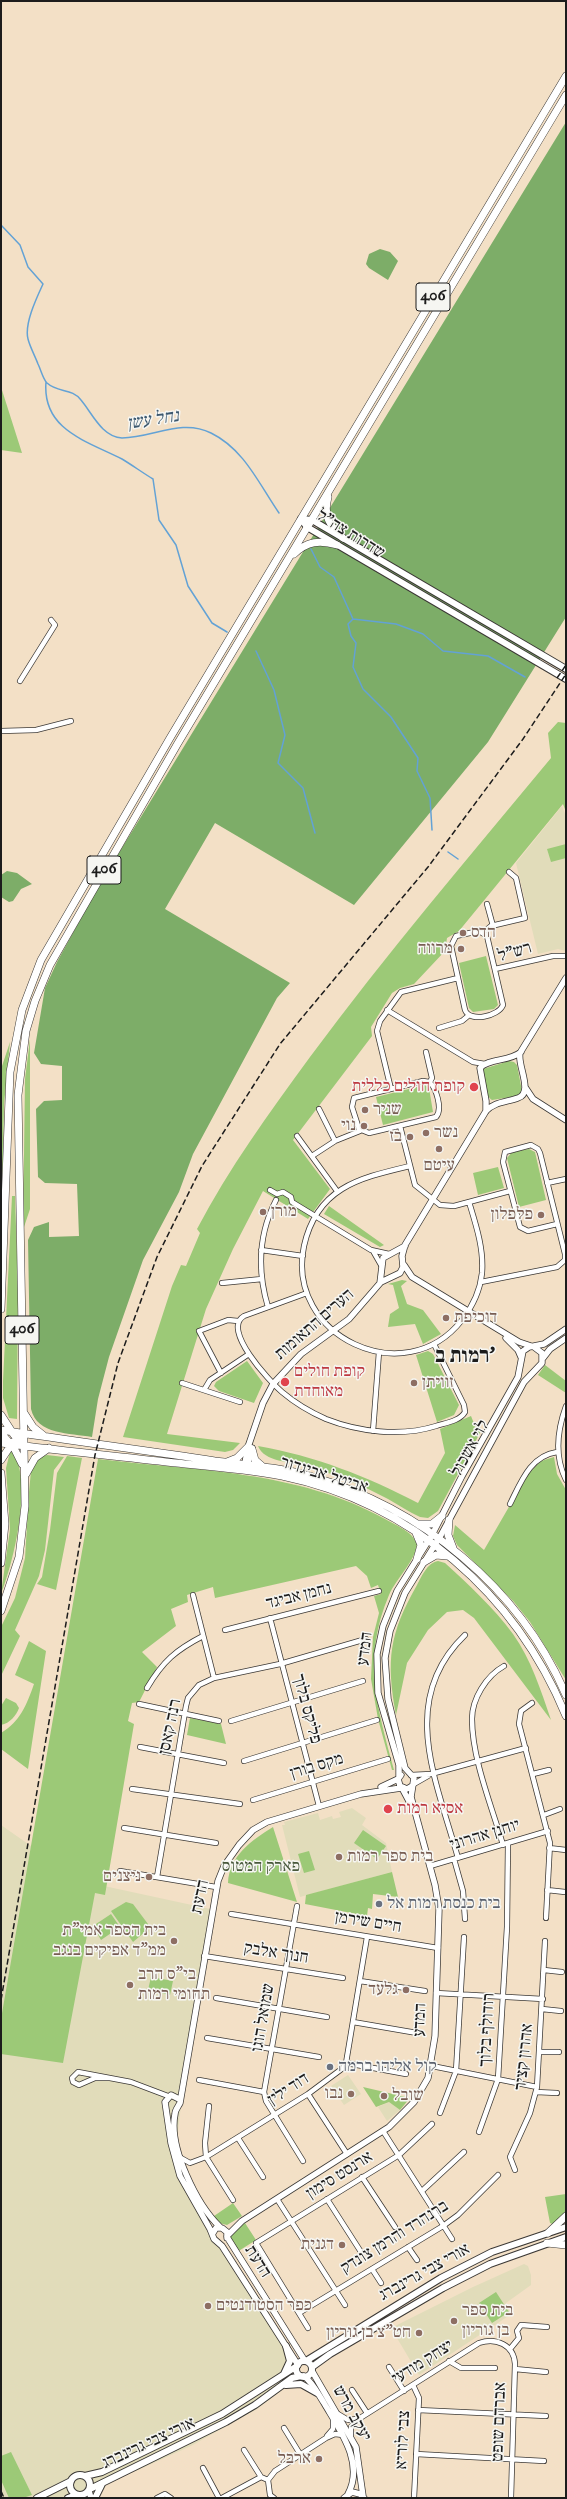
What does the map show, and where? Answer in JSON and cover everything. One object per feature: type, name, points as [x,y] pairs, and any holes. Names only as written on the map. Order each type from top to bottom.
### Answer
[{"type":"main road","name":"406","points":[[1,1309],[10,1072],[17,1028],[33,980],[70,909],[146,779],[566,76]]},
{"type":"main road","name":"406","points":[[1,1611],[19,1557],[25,1506],[18,1095],[23,1051],[31,1012],[50,965],[86,901],[307,527],[566,95]]},
{"type":"main road","points":[[330,489],[326,506],[327,519],[330,526],[343,538]]},
{"type":"main road","name":"שדרות צה\"ל","points":[[302,519],[312,520],[566,669]]},
{"type":"main road","name":"שדרות צה\"ל","points":[[302,519],[307,527],[566,679]]},
{"type":"main road","points":[[288,560],[298,550],[310,543],[324,541],[337,545]]},
{"type":"main road","points":[[2,1436],[11,1431],[23,1414],[33,1427],[45,1436]]},
{"type":"main road","points":[[1,1415],[11,1431],[24,1474]]},
{"type":"main road","name":"אביטל אביגדור","points":[[11,1431],[225,1462],[332,1490],[372,1506],[415,1532],[437,1542],[486,1577],[519,1615],[554,1669],[566,1695]]},
{"type":"main road","points":[[1,1460],[14,1442],[24,1433]]},
{"type":"main road","points":[[2,1436],[14,1442]]},
{"type":"main road","name":"אביטל אביגדור","points":[[14,1442],[24,1446],[246,1467],[263,1467],[308,1476],[336,1484],[376,1501],[416,1524],[430,1538]]},
{"type":"main road","points":[[24,1474],[35,1458],[49,1448]]},
{"type":"main road","points":[[225,1462],[237,1458],[250,1448],[255,1460],[263,1467]]},
{"type":"main road","points":[[1,1475],[5,1524],[1,1563]]},
{"type":"main road","points":[[416,1524],[430,1524],[442,1516]]},
{"type":"main road","points":[[415,1532],[421,1545],[420,1560],[437,1555],[454,1555],[448,1538],[449,1520]]},
{"type":"main road","name":"אביטל אביגדור","points":[[454,1555],[518,1627],[545,1670],[566,1716]]},
{"type":"main road","points":[[548,2233],[566,2216]]},
{"type":"main road","name":"אורי צבי גרינברג","points":[[306,2361],[441,2278],[492,2252],[566,2227]]},
{"type":"main road","name":"אורי צבי גרינברג","points":[[312,2369],[330,2354],[443,2288],[490,2264],[566,2237]]},
{"type":"main road","points":[[547,2243],[566,2245]]},
{"type":"main road","points":[[280,2378],[287,2371],[290,2363],[286,2346]]},
{"type":"main road","points":[[306,2361],[312,2369],[308,2376],[303,2376],[298,2373],[297,2366],[306,2361]]},
{"type":"main road","name":"אורי צבי גרינברג","points":[[85,2476],[102,2472],[179,2437],[228,2411],[297,2366]]},
{"type":"main road","name":"אורי צבי גרינברג","points":[[90,2490],[106,2480],[226,2422],[295,2377],[303,2376]]},
{"type":"main road","points":[[281,2387],[298,2383],[317,2393]]},
{"type":"main road","points":[[37,2498],[71,2482],[77,2476],[85,2476],[90,2482],[90,2490],[84,2495],[68,2498]]},
{"type":"main road","points":[[95,2498],[99,2487],[106,2480]]},
{"type":"main road","points":[[71,2482],[70,2489],[78,2496]]},
{"type":"street","points":[[20,681],[55,625],[51,620]]},
{"type":"street","points":[[1,731],[36,730],[71,721]]},
{"type":"street","points":[[439,1028],[461,1022],[468,1016],[450,948],[452,941],[460,935],[479,931],[484,932],[493,926],[525,918],[516,878],[509,872]]},
{"type":"street","points":[[487,904],[493,926]]},
{"type":"street","points":[[484,932],[495,969]]},
{"type":"street","name":"רש\"ל","points":[[560,956],[566,962]]},
{"type":"street","name":"רש\"ל","points":[[468,1016],[476,1018],[498,1012],[502,1008],[495,969],[566,956]]},
{"type":"street","points":[[391,1089],[377,1033],[379,1024],[387,1010],[402,991],[458,978]]},
{"type":"street","points":[[565,979],[521,1052],[519,1064],[525,1087],[534,1100],[566,1120]]},
{"type":"street","points":[[387,1010],[473,1062],[485,1064],[509,1058],[521,1052]]},
{"type":"street","points":[[312,1156],[335,1142],[360,1131],[369,1133],[432,1119],[438,1115],[439,1108],[430,1082],[432,1078],[426,1052]]},
{"type":"street","points":[[509,1058],[516,1060],[519,1064]]},
{"type":"street","points":[[473,1062],[479,1073],[486,1098],[486,1111]]},
{"type":"street","points":[[479,1073],[480,1068],[485,1064]]},
{"type":"street","points":[[360,1131],[352,1107],[354,1099],[424,1081],[430,1082]]},
{"type":"street","points":[[519,1098],[524,1094],[525,1087]]},
{"type":"street","points":[[486,1098],[494,1104]]},
{"type":"street","points":[[379,1285],[401,1272],[405,1245],[486,1111],[494,1104],[519,1098],[534,1100]]},
{"type":"street","points":[[319,1109],[335,1142]]},
{"type":"street","points":[[400,1126],[417,1187],[432,1200],[446,1207],[510,1191]]},
{"type":"street","points":[[297,1136],[337,1191]]},
{"type":"street","points":[[481,1282],[506,1279],[562,1265],[565,1256],[547,1183],[538,1149],[534,1145],[527,1145],[509,1150],[503,1156],[517,1221],[522,1229],[530,1231],[557,1224]]},
{"type":"street","points":[[410,1166],[362,1178],[337,1191],[316,1216],[305,1240],[303,1276],[307,1293],[316,1311],[334,1332],[360,1348],[379,1352],[405,1353],[434,1344],[451,1332],[468,1312],[481,1282],[481,1249],[469,1202]]},
{"type":"street","points":[[547,1183],[566,1179]]},
{"type":"street","points":[[270,1190],[277,1194],[283,1192],[292,1197],[292,1202],[372,1250],[390,1254],[403,1262],[412,1278]]},
{"type":"street","points":[[268,1307],[262,1279],[261,1250],[266,1221],[276,1200]]},
{"type":"street","points":[[379,1285],[383,1258],[405,1245]]},
{"type":"street","points":[[261,1250],[303,1256]]},
{"type":"street","points":[[372,1250],[381,1267],[394,1276],[412,1278],[520,1343],[533,1346],[541,1351],[543,1358]]},
{"type":"street","points":[[222,1282],[262,1279]]},
{"type":"street","name":"הערים התאומות","points":[[246,1467],[263,1403],[274,1384],[301,1354],[334,1332],[354,1314],[379,1285]]},
{"type":"street","points":[[221,1373],[199,1331],[228,1320],[238,1321],[244,1316],[307,1293]]},
{"type":"street","points":[[238,1321],[238,1332],[249,1354],[274,1384],[302,1407],[325,1418],[350,1427],[373,1431],[403,1432],[431,1428],[458,1418],[463,1414],[464,1405],[434,1344]]},
{"type":"street","points":[[494,1327],[513,1344],[527,1367],[535,1368],[541,1364],[543,1358],[550,1349],[566,1338]]},
{"type":"street","points":[[521,1359],[525,1349],[547,1342],[566,1329]]},
{"type":"street","points":[[373,1431],[379,1352]]},
{"type":"street","points":[[204,1390],[210,1380],[249,1354]]},
{"type":"street","name":"לוי אשכול","points":[[430,1538],[466,1468],[518,1377],[521,1359]]},
{"type":"street","name":"לוי אשכול","points":[[437,1542],[522,1386],[535,1368]]},
{"type":"street","points":[[182,1383],[240,1402]]},
{"type":"street","points":[[566,1406],[560,1427],[557,1452],[566,1480]]},
{"type":"street","points":[[510,1504],[525,1474],[534,1463],[543,1456],[557,1452]]},
{"type":"street","name":"המדע","points":[[221,2228],[242,2221],[383,2131],[416,2100],[425,2085],[432,2066],[439,1909],[430,1866],[411,1797],[413,1785],[389,1707],[385,1658],[390,1631],[397,1610],[430,1538]]},
{"type":"street","name":"המדע","points":[[418,1824],[402,1788],[399,1778],[399,1765],[378,1693],[378,1654],[380,1639],[390,1606],[420,1560],[437,1542]]},
{"type":"street","name":"נחמן אביגד","points":[[225,1630],[379,1590]]},
{"type":"street","points":[[193,1595],[214,1678]]},
{"type":"street","name":"פליקס בלוך","points":[[270,1618],[290,1703],[319,1806]]},
{"type":"street","points":[[465,1635],[444,1662],[429,1693],[426,1735],[433,1774],[463,1891],[465,1919]]},
{"type":"street","points":[[147,1688],[159,1667],[172,1654],[203,1636]]},
{"type":"street","name":"רנה קאסן","points":[[157,1877],[184,1714],[188,1698],[199,1685],[214,1678],[280,1664],[366,1639]]},
{"type":"street","points":[[503,1845],[479,1762],[473,1728],[474,1703],[490,1676],[504,1666]]},
{"type":"street","points":[[231,1722],[363,1681]]},
{"type":"street","points":[[532,1703],[521,1712],[519,1718],[548,1831],[550,1848],[546,1918]]},
{"type":"street","points":[[139,1704],[219,1721]]},
{"type":"street","points":[[244,1761],[377,1720]]},
{"type":"street","points":[[140,1747],[224,1763]]},
{"type":"street","points":[[413,1785],[433,1774],[526,1748]]},
{"type":"street","name":"מקס בורן","points":[[253,1800],[388,1759]]},
{"type":"street","points":[[533,1774],[549,1770]]},
{"type":"street","name":"הדעת","points":[[176,2109],[180,2103],[179,2099],[216,1887],[228,1858],[254,1830],[267,1822],[371,1791],[399,1778],[404,1773],[410,1774]]},
{"type":"street","points":[[410,1774],[433,1774]]},
{"type":"street","name":"הדעת","points":[[371,1791],[402,1788],[413,1785]]},
{"type":"street","points":[[132,1789],[240,1804]]},
{"type":"street","points":[[544,1815],[560,1810]]},
{"type":"street","points":[[124,1828],[216,1843]]},
{"type":"street","name":"יוחנן אהרוני","points":[[430,1866],[548,1831]]},
{"type":"street","name":"רודולף בלוך","points":[[479,2132],[498,2079],[507,1927],[508,1843]]},
{"type":"street","points":[[550,1848],[566,1850]]},
{"type":"street","points":[[120,1871],[216,1887]]},
{"type":"street","points":[[547,1890],[565,1892]]},
{"type":"street","name":"שמואל הוגו","points":[[264,2092],[280,2009],[297,1906]]},
{"type":"street","name":"חיים שירמן","points":[[232,1914],[438,1948]]},
{"type":"street","points":[[367,1936],[346,2063],[406,2074]]},
{"type":"street","points":[[440,2113],[456,2071],[464,1937]]},
{"type":"street","name":"אהרון קציר","points":[[515,2170],[510,2157],[530,2113],[537,2090],[541,2052],[545,1941]]},
{"type":"street","name":"חנוך אלבק","points":[[204,1956],[343,1978]]},
{"type":"street","points":[[544,1970],[562,1972]]},
{"type":"street","points":[[360,1981],[425,1992]]},
{"type":"street","points":[[436,1993],[543,1999]]},
{"type":"street","points":[[216,1998],[327,2017]]},
{"type":"street","points":[[542,2010],[561,2010]]},
{"type":"street","points":[[353,2022],[416,2033]]},
{"type":"street","points":[[207,2038],[319,2057]]},
{"type":"street","points":[[541,2052],[559,2052]]},
{"type":"street","name":"דוד ילין","points":[[192,2162],[206,2157],[274,2116],[339,2074],[346,2063]]},
{"type":"street","points":[[432,2066],[498,2079],[557,2094]]},
{"type":"street","points":[[110,2078],[95,2078],[79,2085],[75,2084],[72,2078],[78,2072],[110,2078],[136,2083],[168,2100],[179,2099]]},
{"type":"street","name":"הדעת","points":[[168,2100],[183,2080]]},
{"type":"street","points":[[199,2080],[264,2092],[266,2101],[274,2116],[303,2161]]},
{"type":"street","points":[[308,2094],[348,2154]]},
{"type":"street","points":[[168,2100],[170,2109],[176,2109],[174,2126],[186,2173],[202,2202],[221,2228],[226,2230],[227,2237],[223,2242],[219,2242],[214,2239],[213,2233],[180,2176],[171,2143],[168,2100]]},
{"type":"street","points":[[209,2106],[205,2143],[206,2157],[233,2200]]},
{"type":"street","name":"ארנסט סימון","points":[[299,2313],[256,2243],[399,2155],[432,2124]]},
{"type":"street","points":[[383,2131],[452,2239]]},
{"type":"street","points":[[238,2138],[263,2177]]},
{"type":"street","points":[[422,2191],[464,2152]]},
{"type":"street","points":[[181,2158],[186,2162],[192,2162],[186,2173]]},
{"type":"street","name":"ברנהרד והרמן צונדק","points":[[299,2313],[443,2226],[458,2215],[498,2175]]},
{"type":"street","points":[[362,2178],[395,2227]]},
{"type":"street","points":[[277,2199],[346,2305]]},
{"type":"street","points":[[327,2199],[361,2252]]},
{"type":"street","name":"המדע","points":[[227,2237],[242,2221]]},
{"type":"street","points":[[213,2233],[221,2228]]},
{"type":"street","name":"הדעת","points":[[227,2237],[306,2361]]},
{"type":"street","name":"הדעת","points":[[219,2242],[286,2346],[297,2366]]},
{"type":"street","points":[[408,2247],[417,2260]]},
{"type":"street","points":[[372,2269],[381,2283]]},
{"type":"street","points":[[299,2313],[308,2328]]},
{"type":"street","points":[[510,2349],[519,2338],[517,2331],[521,2326],[547,2327]]},
{"type":"street","name":"יצחק מודעי","points":[[351,2436],[352,2425],[367,2413],[404,2391],[449,2361],[487,2340],[502,2343],[510,2349]]},
{"type":"street","name":"אברהם שופט","points":[[510,2349],[515,2359],[511,2498]]},
{"type":"street","points":[[449,2361],[461,2368],[495,2368]]},
{"type":"street","points":[[389,2367],[404,2391]]},
{"type":"street","name":"יעקב מרש","points":[[312,2369],[351,2436],[358,2458],[363,2497]]},
{"type":"street","points":[[515,2369],[546,2372]]},
{"type":"street","name":"יעקב מרש","points":[[303,2376],[317,2393],[343,2435],[353,2464],[352,2483],[346,2496]]},
{"type":"street","name":"צבי לוריא","points":[[413,2385],[419,2398],[414,2498]]},
{"type":"street","points":[[352,2390],[367,2413]]},
{"type":"street","points":[[418,2410],[546,2416]]},
{"type":"street","points":[[337,2413],[348,2420],[361,2418]]},
{"type":"street","points":[[326,2438],[333,2429],[332,2417]]},
{"type":"street","points":[[284,2428],[300,2454]]},
{"type":"street","points":[[270,2497],[268,2480],[274,2471],[326,2438],[335,2434],[343,2435]]},
{"type":"street","points":[[244,2450],[261,2477],[268,2480]]},
{"type":"street","points":[[416,2454],[544,2460]]},
{"type":"street","points":[[202,2468],[219,2498]]},
{"type":"street","points":[[222,2498],[261,2477]]},
{"type":"street","points":[[90,2490],[91,2498]]},
{"type":"street","points":[[346,2496],[356,2492],[363,2497]]},
{"type":"street","points":[[156,2498],[165,2494],[171,2498]]},
{"type":"shaded area","points":[[562,806],[566,816],[566,951],[558,949],[538,954],[516,863]]},
{"type":"shaded area","name":"בית ספר רמות","points":[[352,1808],[366,1818],[362,1825],[386,1843],[392,1872],[300,1897],[282,1825],[285,1825],[284,1822],[318,1813],[320,1820],[332,1816],[333,1819],[341,1817],[339,1812]]},
{"type":"shaded area","points":[[1,1825],[81,1881],[215,1910],[182,2097],[177,2139],[188,2183],[214,2232],[298,2366],[293,2382],[257,2409],[191,2446],[96,2489],[97,2498],[1,2498]]},
{"type":"shaded area","points":[[348,2075],[361,2094],[344,2105],[331,2086]]},
{"type":"shaded area","points":[[389,2102],[400,2110],[387,2121],[378,2107]]},
{"type":"shaded area","name":"בית ספר בן גוריון","points":[[524,2264],[528,2266],[531,2275],[531,2285],[506,2303],[513,2313],[419,2375],[391,2328],[473,2287]]},
{"type":"green space","points":[[566,122],[566,617],[488,742],[354,905],[215,823],[165,909],[290,983],[277,998],[193,1154],[179,1192],[143,1260],[109,1357],[98,1399],[92,1437],[65,1433],[47,1428],[34,1418],[31,1409],[28,1240],[34,1227],[49,1222],[49,1237],[79,1236],[77,1184],[45,1183],[38,1177],[36,1109],[44,1101],[62,1100],[62,1066],[41,1064],[34,1053],[45,988],[57,962],[98,887]]},
{"type":"green space","points":[[380,249],[390,252],[398,261],[388,280],[369,268],[366,264],[369,254]]},
{"type":"green space","points":[[1,387],[22,453],[1,450]]},
{"type":"green space","points":[[558,722],[566,723],[566,812],[563,804],[459,931],[447,938],[445,951],[414,984],[400,988],[392,993],[371,1027],[372,1036],[293,1140],[330,1189],[308,1219],[263,1191],[233,1249],[206,1309],[167,1434],[240,1443],[233,1450],[225,1452],[123,1437],[172,1286],[181,1265],[186,1266],[200,1233],[197,1229],[222,1184],[310,1057],[368,981],[551,758],[548,733]]},
{"type":"green space","points":[[566,844],[566,858],[551,862],[547,849]]},
{"type":"green space","points":[[7,871],[17,873],[32,884],[21,889],[13,901],[9,902],[1,897],[1,875]]},
{"type":"green space","points":[[486,956],[498,1005],[494,1009],[473,1012],[469,1008],[459,963]]},
{"type":"green space","points":[[30,1039],[30,1209],[23,1230],[25,1079]]},
{"type":"green space","points":[[10,1042],[4,1105],[2,1205],[1,1069]]},
{"type":"green space","points":[[509,1061],[514,1062],[517,1065],[522,1091],[518,1096],[492,1100],[487,1095],[484,1086],[483,1069]]},
{"type":"green space","points":[[425,1085],[429,1088],[433,1112],[383,1125],[376,1097]]},
{"type":"green space","points":[[529,1149],[535,1152],[546,1200],[519,1207],[507,1158],[512,1152]]},
{"type":"green space","points":[[498,1167],[504,1188],[478,1195],[473,1173]]},
{"type":"green space","points":[[12,1196],[15,1196],[18,1288],[17,1419],[9,1418],[3,1398]]},
{"type":"green space","points":[[329,1206],[384,1245],[380,1247],[324,1214]]},
{"type":"green space","points":[[402,1280],[407,1281],[401,1286],[407,1304],[423,1310],[441,1334],[423,1344],[415,1324],[388,1327],[390,1314],[399,1308],[393,1285],[388,1284]]},
{"type":"green space","points":[[428,1351],[433,1354],[459,1405],[454,1415],[437,1422],[416,1355]]},
{"type":"green space","points":[[247,1361],[263,1383],[254,1403],[219,1391],[214,1386],[216,1382]]},
{"type":"green space","points":[[545,1365],[566,1381],[566,1393],[538,1375]]},
{"type":"green space","points":[[471,1416],[477,1431],[481,1431],[438,1511],[428,1518],[420,1517],[378,1494],[337,1476],[306,1466],[272,1458],[261,1451],[258,1446],[300,1455],[340,1468],[379,1484],[418,1503],[445,1453],[440,1429]]},
{"type":"green space","points":[[11,1448],[18,1462],[21,1479],[20,1520],[11,1562],[1,1594],[10,1529],[6,1468]]},
{"type":"green space","points":[[47,1455],[64,1457],[54,1470],[45,1550],[39,1576],[15,1630],[20,1636],[1,1676],[1,1627],[15,1598],[25,1558],[31,1471],[38,1458]]},
{"type":"green space","points":[[67,1456],[82,1458],[56,1590],[37,1584],[42,1577],[50,1530],[57,1473]]},
{"type":"green space","points":[[554,1457],[557,1474],[566,1490],[566,1680],[530,1622],[514,1602],[457,1545],[453,1536],[455,1525],[484,1550],[528,1474],[541,1461]]},
{"type":"green space","points":[[98,1459],[245,1475],[317,1491],[351,1503],[385,1519],[408,1532],[415,1539],[417,1544],[410,1563],[389,1595],[381,1618],[376,1640],[374,1661],[378,1704],[394,1770],[392,1770],[378,1719],[371,1679],[373,1637],[379,1613],[374,1596],[381,1594],[378,1585],[371,1588],[367,1576],[356,1566],[215,1598],[213,1587],[187,1595],[188,1602],[171,1609],[176,1626],[142,1652],[157,1667],[139,1702],[132,1703],[128,1721],[134,1724],[105,1895],[95,1893],[63,2063],[1,2054],[1,2019]]},
{"type":"green space","points":[[438,1561],[445,1563],[472,1588],[489,1605],[513,1634],[530,1665],[551,1720],[474,1618],[463,1610],[447,1612],[428,1630],[407,1663],[396,1715],[391,1678],[392,1648],[395,1633],[400,1618],[423,1574],[431,1564]]},
{"type":"green space","points":[[29,1641],[46,1651],[28,1769],[1,1749],[1,1733],[8,1729],[18,1718],[29,1699],[34,1684],[15,1675]]},
{"type":"green space","points":[[6,1698],[16,1703],[19,1708],[12,1719],[1,1725],[1,1706]]},
{"type":"green space","points":[[190,1718],[221,1724],[226,1744],[187,1735]]},
{"type":"green space","name":"פארק המטוס","points":[[273,1827],[297,1902],[228,1883],[229,1873],[237,1857],[257,1837]]},
{"type":"green space","points":[[363,1830],[386,1846],[377,1859],[354,1843]]},
{"type":"green space","points":[[309,1851],[315,1870],[304,1873],[298,1854]]},
{"type":"green space","points":[[392,1872],[398,1897],[373,1894],[372,1909],[368,1908],[367,1916],[305,1904],[306,1895]]},
{"type":"green space","points":[[126,1902],[133,1904],[148,1924],[146,1931],[133,1942],[111,1911]]},
{"type":"green space","points":[[111,1914],[120,1927],[101,1940],[93,1926]]},
{"type":"green space","points":[[151,1977],[173,1981],[170,1995],[148,1990]]},
{"type":"green space","points":[[363,2087],[410,2098],[400,2110],[389,2102],[376,2107]]},
{"type":"green space","points":[[566,2194],[566,2216],[557,2226],[550,2223],[545,2197]]},
{"type":"green space","points":[[233,2203],[242,2216],[227,2225],[219,2223],[214,2216]]},
{"type":"green space","points":[[245,2223],[256,2240],[237,2252],[230,2237],[234,2230]]},
{"type":"green space","points":[[496,2292],[509,2312],[492,2323],[479,2303]]},
{"type":"green space","points":[[11,2452],[32,2495],[23,2498],[9,2498],[1,2480],[1,2456]]},
{"type":"waterway","name":"נחל עשן","points":[[1,225],[20,245],[28,267],[43,284],[29,318],[27,333],[30,345],[43,377],[47,383],[77,396],[98,424],[115,437],[133,437],[189,427],[211,433],[233,448],[242,458],[279,513]]},
{"type":"waterway","points":[[46,382],[47,398],[51,412],[59,423],[69,432],[122,459],[153,479],[159,520],[176,545],[188,586],[212,623],[227,632]]},
{"type":"waterway","points":[[311,549],[320,567],[334,577],[353,619],[348,624],[351,636],[356,643],[353,667],[363,689],[391,717],[418,758],[417,771],[430,798],[432,830]]},
{"type":"waterway","points":[[353,619],[396,624],[423,634],[443,651],[488,656],[525,677]]},
{"type":"waterway","points":[[256,651],[274,690],[285,735],[278,763],[303,788],[315,833]]},
{"type":"waterway","points":[[448,852],[458,859]]},
{"type":"railway","points":[[557,678],[566,665]]},
{"type":"railway","points":[[1,2000],[95,1455],[118,1363],[157,1257],[202,1166],[280,1044],[428,867],[523,739],[566,674]]},
{"type":"railway","points":[[1,2491],[4,2498]]},
{"type":"place","name":"הדס","points":[[463,933]]},
{"type":"place","name":"מרווה","points":[[461,949]]},
{"type":"place","name":"קופת חולים כללית","points":[[474,1087]]},
{"type":"place","name":"שניר","points":[[365,1110]]},
{"type":"place","name":"נוי","points":[[364,1126]]},
{"type":"place","name":"נשר","points":[[426,1133]]},
{"type":"place","name":"בז","points":[[410,1137]]},
{"type":"place","name":"עיטם","points":[[439,1149]]},
{"type":"place","name":"מורן","points":[[263,1212]]},
{"type":"place","name":"פלפלון","points":[[541,1215]]},
{"type":"place","name":"דוכיפת","points":[[446,1318]]},
{"type":"place","name":"קופת חולים מאוחדת","points":[[285,1382]]},
{"type":"place","name":"זוויתן","points":[[414,1383]]},
{"type":"place","name":"אסיא רמות","points":[[388,1809]]},
{"type":"place","name":"בית ספר רמות","points":[[339,1857]]},
{"type":"place","name":"ניצנים","points":[[149,1877]]},
{"type":"place","name":"בית כנסת רמות אל","points":[[379,1904]]},
{"type":"place","name":"בית הספר אמי\"ת ממ\"ד אפיקים בנגב","points":[[174,1941]]},
{"type":"place","name":"בי\"ס הרב תחומי רמות","points":[[130,1985]]},
{"type":"place","name":"גלעד","points":[[406,1990]]},
{"type":"place","name":"קול אליהו ברמה","points":[[330,2067]]},
{"type":"place","name":"נבו","points":[[351,2094]]},
{"type":"place","name":"שובל","points":[[384,2096]]},
{"type":"place","name":"דגנית","points":[[342,2245]]},
{"type":"place","name":"כפר הסטודנטים","points":[[208,2306]]},
{"type":"place","name":"בית ספר בן גוריון","points":[[454,2321]]},
{"type":"place","name":"חט\"צ בן גוריון","points":[[419,2333]]},
{"type":"place","name":"ארבל","points":[[319,2459]]},
{"type":"district","name":"רמות ב'","points":[[465,1357]]}]
